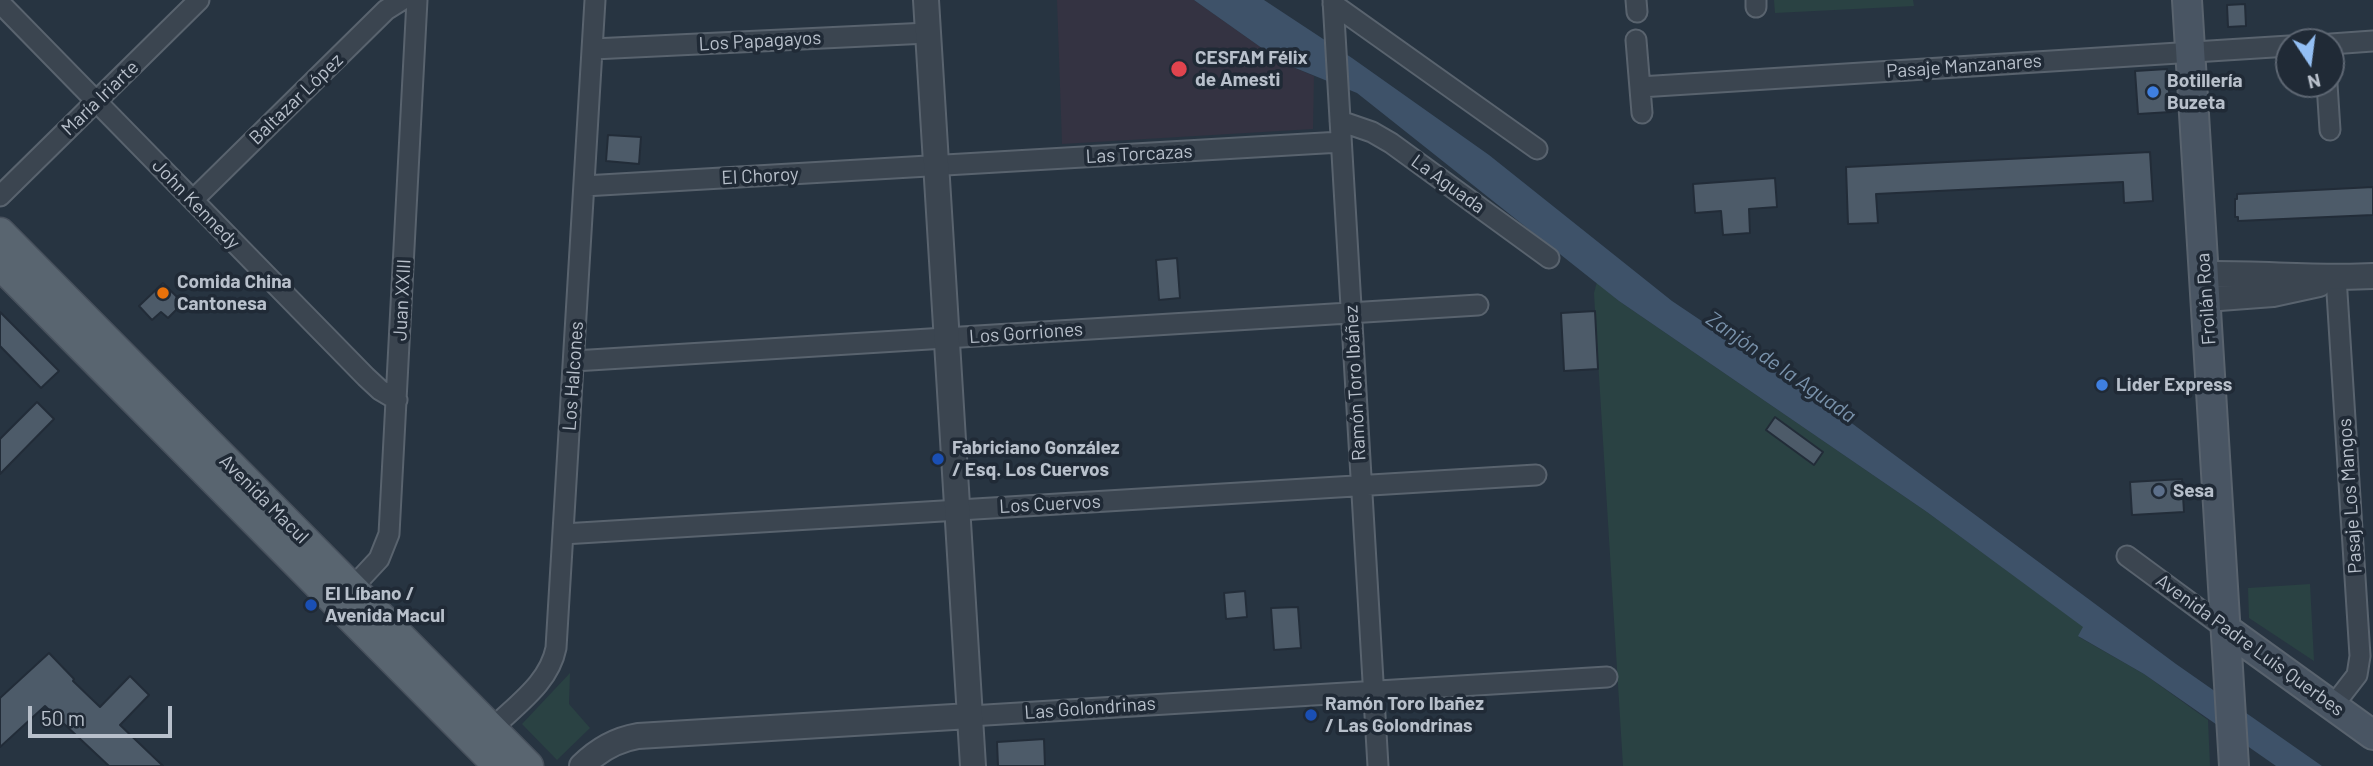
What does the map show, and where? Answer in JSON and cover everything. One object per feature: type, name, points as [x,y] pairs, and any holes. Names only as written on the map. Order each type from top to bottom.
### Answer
[{"type":"main road","name":"Froilán Roa","points":[[2187,0],[2234,766]]},
{"type":"main road","name":"Avenida Macul","points":[[0,233],[528,766]]},
{"type":"main road","name":"Avenida Macul","points":[[0,264],[499,766]]},
{"type":"main road","name":"Avenida Padre Luis Querbes","points":[[2226,629],[2373,734]]},
{"type":"street","name":"María Iriarte","points":[[0,196],[200,0]]},
{"type":"street","name":"Baltazar López","points":[[193,200],[386,10],[402,0]]},
{"type":"street","name":"Juan XXIII","points":[[352,588],[379,559],[389,534],[417,0]]},
{"type":"street","name":"Los Halcones","points":[[493,728],[542,680],[551,665],[556,648],[595,0]]},
{"type":"street","points":[[926,0],[973,766]]},
{"type":"street","points":[[1333,2],[1537,149]]},
{"type":"street","name":"Ramón Toro Ibáñez","points":[[1333,2],[1378,766]]},
{"type":"street","name":"John Kennedy","points":[[0,3],[372,384],[397,400]]},
{"type":"street","name":"Los Papagayos","points":[[593,49],[928,33]]},
{"type":"street","points":[[1636,40],[1642,113]]},
{"type":"street","points":[[2345,43],[2373,41]]},
{"type":"street","name":"Pasaje Manzanares","points":[[1640,87],[2275,47]]},
{"type":"street","points":[[2328,98],[2330,130]]},
{"type":"street","name":"La Aguada","points":[[1340,114],[1391,143],[1549,258]]},
{"type":"street","name":"Las Torcazas","points":[[936,166],[1341,142]]},
{"type":"street","name":"El Choroy","points":[[584,186],[936,166]]},
{"type":"street","points":[[2205,287],[2273,294],[2336,278],[2373,276]]},
{"type":"street","name":"Pasaje Los Mangos","points":[[2333,706],[2357,676],[2360,656],[2336,278]]},
{"type":"street","name":"Los Gorriones","points":[[574,361],[1478,305]]},
{"type":"street","name":"Los Cuervos","points":[[563,534],[1536,475]]},
{"type":"street","name":"Avenida Padre Luis Querbes","points":[[2127,556],[2226,629]]},
{"type":"street","name":"Las Golondrinas","points":[[582,766],[616,742],[638,736],[1607,677]]},
{"type":"shaded area","name":"CESFAM Félix de Amesti","points":[[1057,0],[1194,0],[1283,63],[1314,76],[1313,129],[1062,144]]},
{"type":"shaded area","points":[[1194,0],[1264,0],[1352,58],[1489,155],[1672,301],[1834,410],[2176,664],[2322,766],[2276,766],[2144,674],[2078,636],[2083,627],[1927,512],[1619,301],[1357,93],[1283,63]]},
{"type":"green space","points":[[1774,0],[1913,0],[1914,6],[1775,13]]},
{"type":"green space","points":[[1597,282],[1619,301],[1927,512],[2084,627],[2079,637],[2144,674],[2208,720],[2210,766],[1623,766],[1594,293]]},
{"type":"green space","points":[[2310,584],[2314,661],[2249,618],[2248,588]]},
{"type":"green space","points":[[570,673],[569,704],[590,728],[557,760],[522,724]]},
{"type":"building","points":[[2245,4],[2246,26],[2228,27],[2227,5]]},
{"type":"building","name":"Botillería Buzeta","points":[[2167,69],[2171,112],[2138,114],[2135,71]]},
{"type":"building","points":[[608,135],[641,137],[639,164],[606,161]]},
{"type":"building","points":[[2150,152],[2153,201],[2124,203],[2123,182],[1876,194],[1878,223],[1848,224],[1846,167]]},
{"type":"building","points":[[1775,178],[1777,207],[1749,209],[1750,233],[1723,235],[1721,211],[1695,213],[1693,184]]},
{"type":"building","points":[[2373,187],[2373,215],[2238,221],[2238,217],[2235,217],[2237,194]]},
{"type":"building","points":[[1177,258],[1180,298],[1159,300],[1156,260]]},
{"type":"building","name":"Comida China Cantonesa","points":[[163,283],[183,303],[168,318],[161,312],[152,320],[139,306]]},
{"type":"building","points":[[1595,311],[1598,369],[1564,371],[1561,313]]},
{"type":"building","points":[[0,312],[59,371],[41,388],[0,346]]},
{"type":"building","points":[[37,402],[54,419],[0,474],[0,439]]},
{"type":"building","points":[[1775,417],[1823,452],[1814,465],[1766,430]]},
{"type":"building","points":[[2182,479],[2184,512],[2132,515],[2130,482]]},
{"type":"building","points":[[1245,591],[1247,617],[1226,619],[1224,593]]},
{"type":"building","points":[[1298,607],[1301,648],[1274,650],[1271,608]]},
{"type":"building","points":[[49,653],[100,707],[130,676],[149,695],[120,725],[163,766],[109,766],[45,706],[0,747],[0,698]]},
{"type":"building","points":[[1044,739],[1045,766],[998,766],[997,742]]},
{"type":"place","name":"CESFAM Félix de Amesti","points":[[1179,69]]},
{"type":"place","name":"Botillería Buzeta","points":[[2153,92]]},
{"type":"place","name":"Comida China Cantonesa","points":[[163,293]]},
{"type":"place","name":"Lider Express","points":[[2102,385]]},
{"type":"place","name":"Fabriciano González / Esq. Los Cuervos","points":[[938,459]]},
{"type":"place","name":"Sesa","points":[[2159,491]]},
{"type":"place","name":"El Líbano / Avenida Macul","points":[[311,605]]},
{"type":"place","name":"Ramón Toro Ibañez / Las Golondrinas","points":[[1311,715]]},
{"type":"water label","name":"Zanjón de la Aguada","points":[[1781,367]]}]
